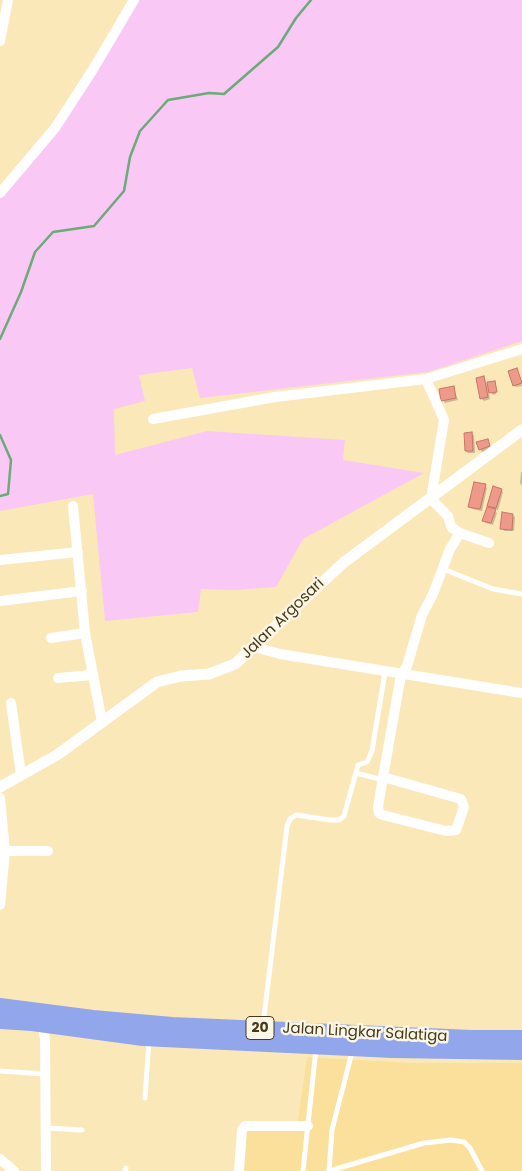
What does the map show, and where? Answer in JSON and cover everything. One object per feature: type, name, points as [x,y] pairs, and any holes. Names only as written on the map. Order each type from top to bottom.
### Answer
[{"type":"highway","name":"Jalan Lingkar Salatiga","points":[[0,1006],[100,1034],[316,1046],[353,1039],[392,1050],[522,1052]]},
{"type":"highway","name":"Jalan Lingkar Salatiga","points":[[0,1020],[42,1017],[93,1018],[262,1028],[353,1039],[522,1038]]},
{"type":"street","points":[[0,41],[8,0]]},
{"type":"street","points":[[0,193],[55,128],[92,71],[134,0]]},
{"type":"street","points":[[153,420],[276,397],[426,380],[522,349]]},
{"type":"street","points":[[426,380],[444,420],[430,499],[448,516],[451,527],[460,533],[490,543]]},
{"type":"street","name":"Jalan Argosari","points":[[0,786],[57,754],[157,682],[170,677],[222,671],[235,664],[343,563],[522,430]]},
{"type":"street","points":[[72,506],[86,633],[92,675],[102,722]]},
{"type":"street","points":[[383,779],[461,799],[464,807],[456,830],[446,831],[380,814],[378,807],[401,675],[407,666],[422,615],[433,594],[450,549],[460,533]]},
{"type":"street","points":[[0,560],[78,552]]},
{"type":"street","points":[[0,601],[82,592]]},
{"type":"street","points":[[51,638],[86,633]]},
{"type":"street","points":[[255,647],[280,654],[401,675],[522,693]]},
{"type":"street","points":[[58,678],[92,675]]},
{"type":"street","points":[[11,703],[20,775]]},
{"type":"street","points":[[0,798],[5,851],[0,905]]},
{"type":"street","points":[[5,851],[48,851]]},
{"type":"street","points":[[42,1017],[45,1074],[46,1171]]},
{"type":"street","points":[[239,1171],[242,1130],[245,1126],[308,1126]]},
{"type":"street","points":[[0,1158],[14,1171]]},
{"type":"lane","points":[[442,568],[494,589],[522,594]]},
{"type":"lane","points":[[262,1028],[290,819],[296,815],[305,814],[330,820],[339,820],[344,816],[360,763],[367,762],[372,751],[385,672]]},
{"type":"lane","points":[[356,773],[383,779]]},
{"type":"lane","points":[[145,1098],[150,1038]]},
{"type":"lane","points":[[353,1039],[332,1130],[329,1171],[424,1143],[451,1140],[464,1142],[470,1148],[482,1171]]},
{"type":"lane","points":[[303,1171],[316,1046]]},
{"type":"lane","points":[[0,1071],[45,1074]]},
{"type":"lane","points":[[45,1128],[82,1130]]},
{"type":"shaded area","points":[[134,0],[522,0],[522,341],[428,372],[200,398],[192,368],[139,375],[145,401],[114,409],[115,455],[207,431],[345,440],[343,460],[424,473],[303,539],[276,587],[234,590],[201,589],[198,612],[105,621],[93,494],[0,511],[0,190],[54,126]]},
{"type":"shaded area","points":[[307,1057],[410,1063],[522,1063],[522,1171],[241,1171],[245,1127],[297,1127]]},
{"type":"building","points":[[517,368],[522,383],[513,386],[508,371]]},
{"type":"building","points":[[484,376],[488,397],[480,399],[476,378]]},
{"type":"building","points":[[495,381],[497,392],[489,393],[487,382]]},
{"type":"building","points":[[454,386],[456,398],[441,401],[439,389]]},
{"type":"building","points":[[472,432],[473,451],[465,451],[464,433]]},
{"type":"building","points":[[488,439],[490,446],[479,450],[476,442]]},
{"type":"building","points":[[474,482],[486,484],[480,509],[468,507]]},
{"type":"building","points":[[493,486],[502,489],[496,508],[487,506]]},
{"type":"building","points":[[487,507],[496,509],[491,523],[482,521]]},
{"type":"building","points":[[502,512],[513,514],[512,530],[500,529]]},
{"type":"waterway","points":[[0,339],[21,292],[35,252],[53,232],[94,226],[124,191],[130,157],[140,131],[168,100],[209,93],[224,94],[278,47],[296,18],[311,0]]},
{"type":"waterway","points":[[0,435],[11,460],[8,494],[0,496]]}]
